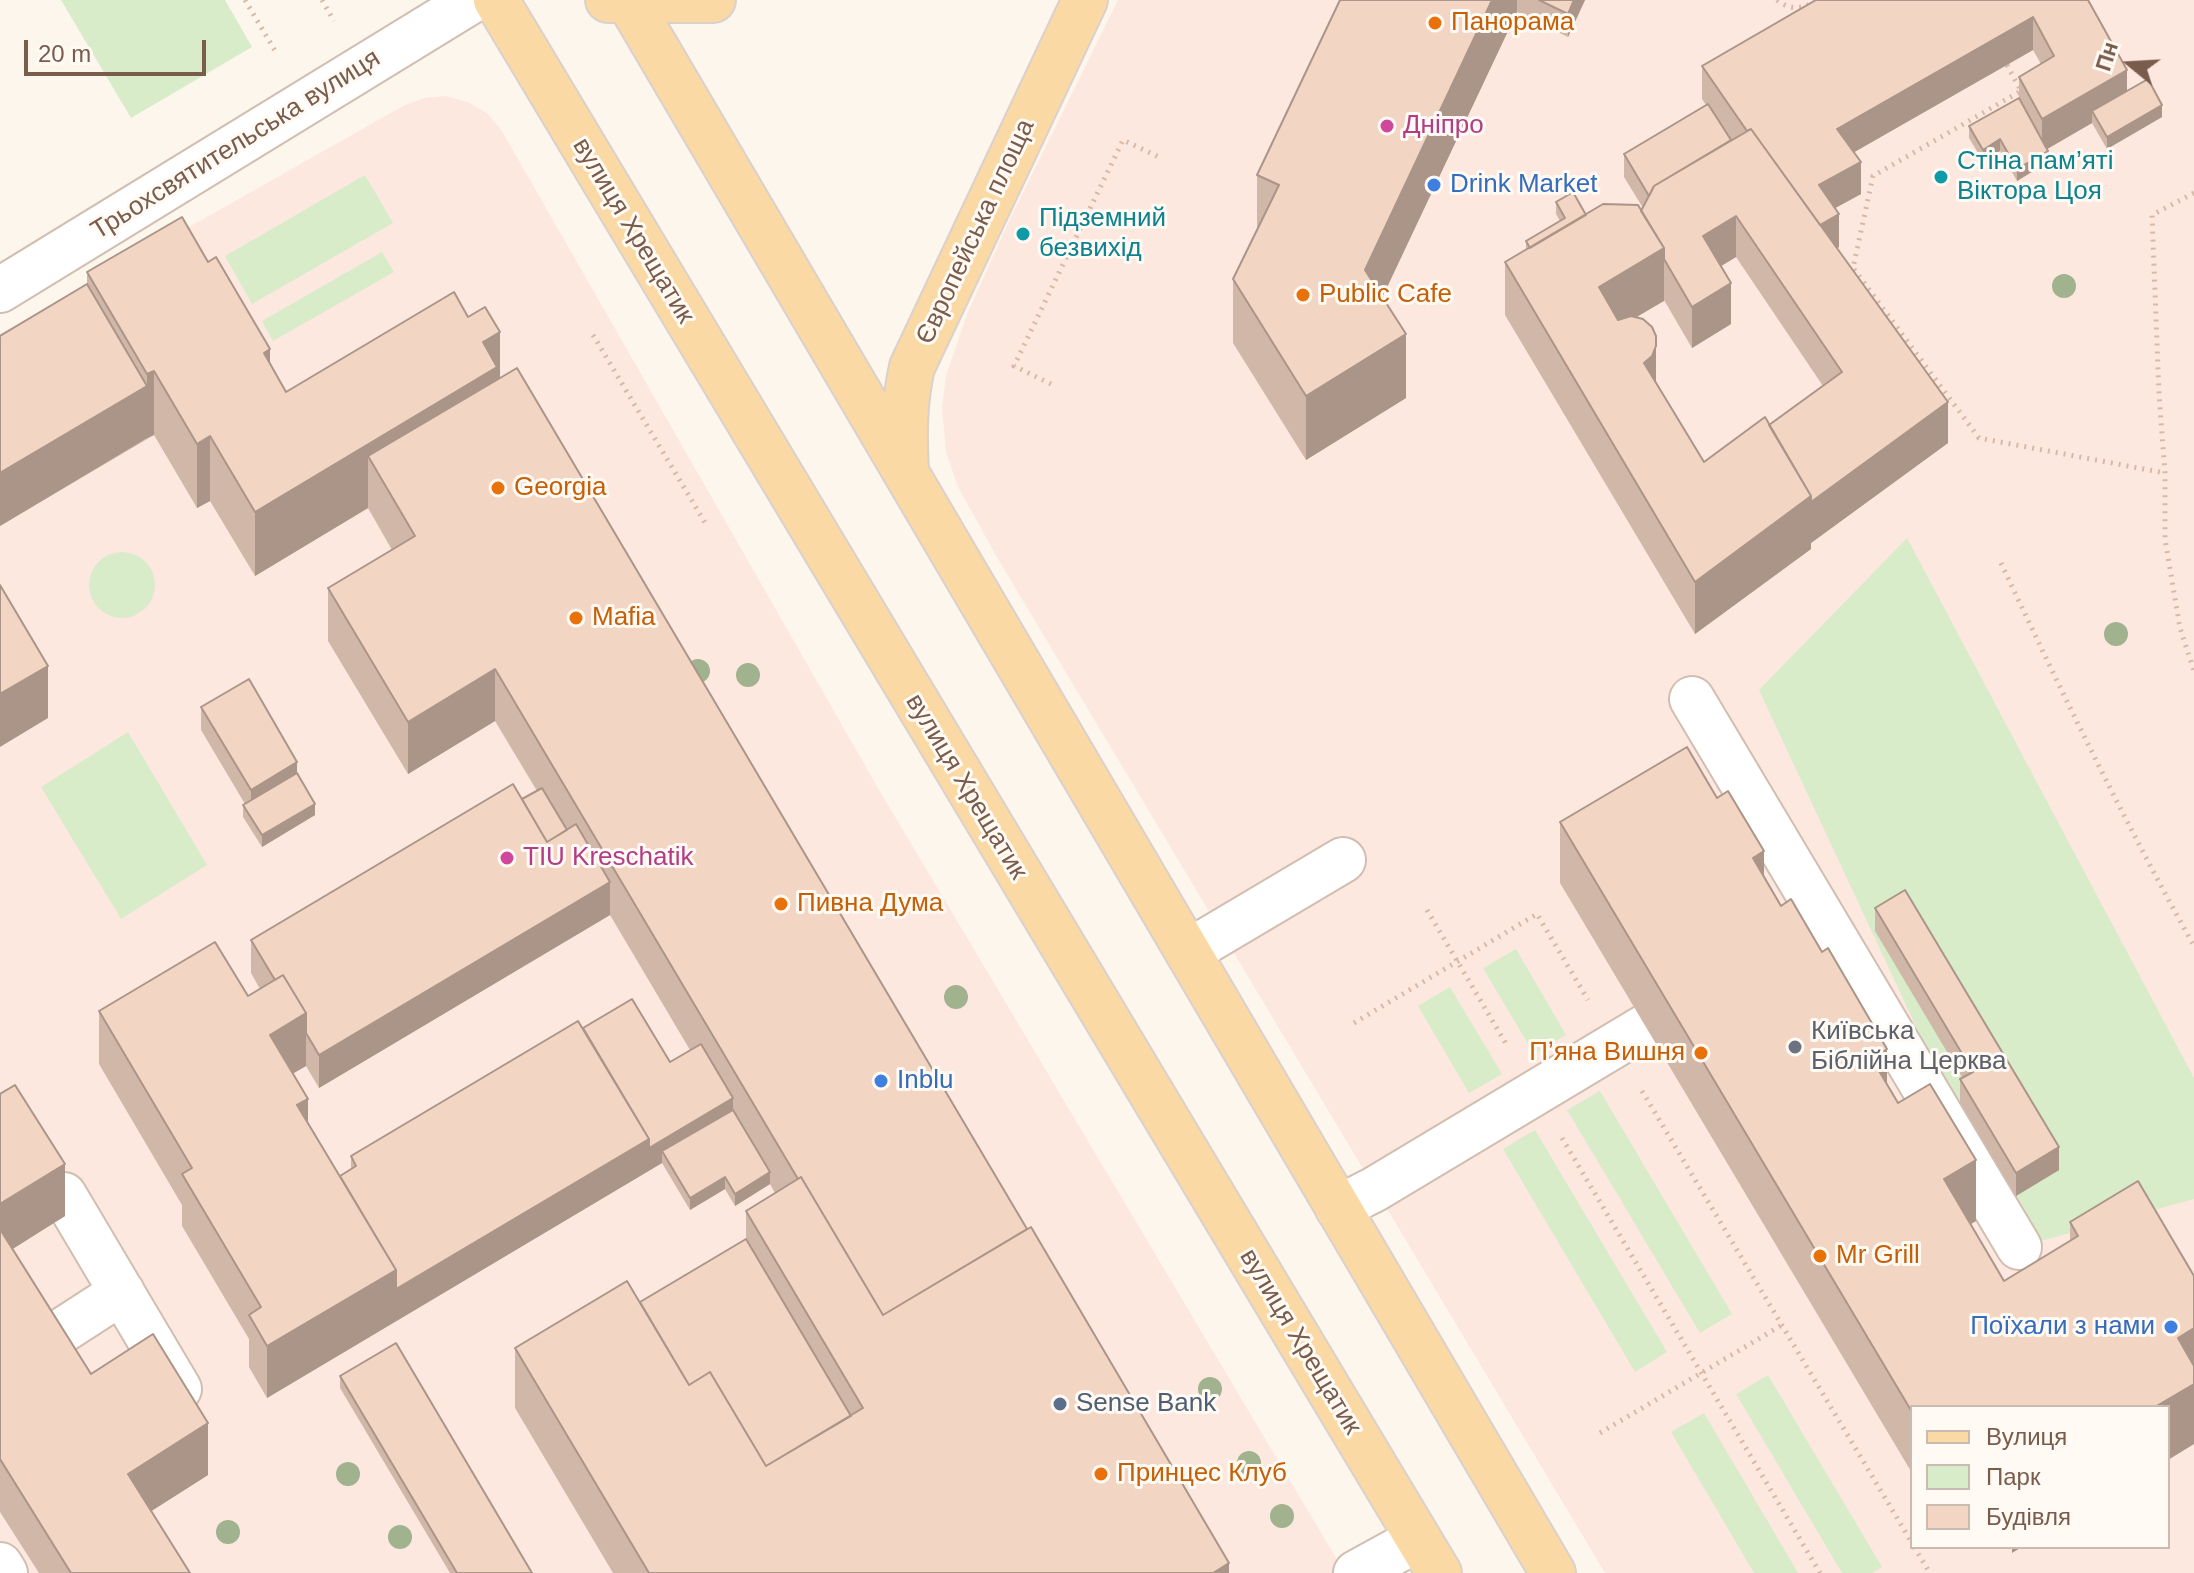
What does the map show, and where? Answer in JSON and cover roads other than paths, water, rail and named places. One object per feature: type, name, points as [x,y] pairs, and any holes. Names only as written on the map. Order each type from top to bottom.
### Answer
[{"type":"main road","name":"вулиця Хрещатик","points":[[496,0],[1429,1556]]},
{"type":"main road","points":[[622,1],[713,0]]},
{"type":"main road","name":"Європейська площа","points":[[906,473],[904,419],[912,367],[1085,0]]},
{"type":"main road","points":[[622,1],[906,473],[1553,1573]]},
{"type":"street","name":"Трьохсвятительська вулиця","points":[[0,290],[473,0]]},
{"type":"street","points":[[1692,699],[2019,1247]]},
{"type":"street","points":[[1188,952],[1343,860]]},
{"type":"street","points":[[1772,951],[1824,920]]},
{"type":"street","points":[[1338,1208],[1375,1189],[1630,1036]]},
{"type":"street","points":[[64,1195],[197,1418]]},
{"type":"street","points":[[40,1345],[122,1292]]},
{"type":"street","points":[[1356,1573],[1429,1556]]},
{"type":"street","points":[[0,1565],[5,1573]]},
{"type":"place","name":"Панорама","points":[[1435,23]]},
{"type":"place","name":"Дніпро","points":[[1387,126]]},
{"type":"place","name":"Стіна пам’яті Віктора Цоя","points":[[1941,177]]},
{"type":"place","name":"Drink Market","points":[[1434,185]]},
{"type":"place","name":"Підземний безвихід","points":[[1023,234]]},
{"type":"place","name":"Public Cafe","points":[[1303,295]]},
{"type":"place","name":"Georgia","points":[[498,488]]},
{"type":"place","name":"Mafia","points":[[576,618]]},
{"type":"place","name":"TIU Kreschatik","points":[[507,858]]},
{"type":"place","name":"Пивна Дума","points":[[781,904]]},
{"type":"place","name":"Київська Біблійна Церква","points":[[1795,1047]]},
{"type":"place","name":"Пʼяна Вишня","points":[[1701,1053]]},
{"type":"place","name":"Inblu","points":[[881,1081]]},
{"type":"place","name":"Mr Grill","points":[[1820,1256]]},
{"type":"place","name":"Поїхали з нами","points":[[2171,1327]]},
{"type":"place","name":"Sense Bank","points":[[1060,1404]]},
{"type":"place","name":"Принцес Клуб","points":[[1101,1474]]}]
